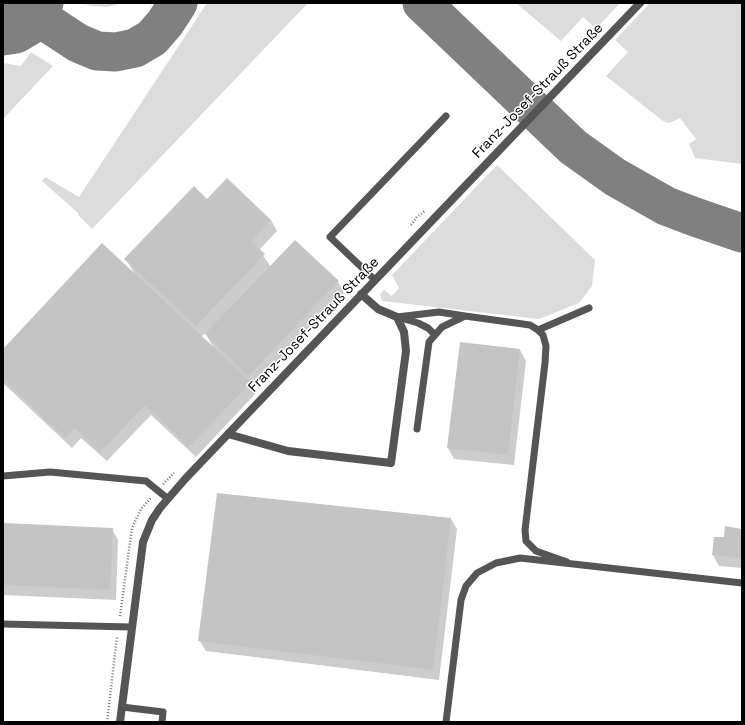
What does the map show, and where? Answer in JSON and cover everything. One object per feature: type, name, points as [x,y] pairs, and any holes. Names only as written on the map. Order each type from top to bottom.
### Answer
[{"type":"street","name":"Franz-Josef-Strauß Straße","points":[[120,722],[143,542],[152,520],[168,498],[228,434],[640,3]]},
{"type":"street","points":[[228,434],[288,451],[391,464],[406,351],[404,332],[397,317],[378,309],[361,294]]},
{"type":"lane","points":[[376,280],[330,237],[446,116]]},
{"type":"lane","points":[[538,330],[589,308]]},
{"type":"lane","points":[[397,317],[439,312],[530,325],[538,330],[546,346],[524,530],[526,541],[536,551],[567,562]]},
{"type":"lane","points":[[417,429],[429,342],[434,334],[442,327],[465,316]]},
{"type":"lane","points":[[397,317],[418,323],[428,328],[434,334]]},
{"type":"lane","points":[[3,476],[50,472],[146,480],[168,498]]},
{"type":"lane","points":[[446,722],[461,600],[466,586],[477,573],[496,563],[520,558],[567,562],[742,583]]},
{"type":"lane","points":[[3,624],[131,627]]},
{"type":"lane","points":[[122,707],[163,712],[162,722]]},
{"type":"shaded area","points":[[79,3],[123,3],[107,7]]},
{"type":"shaded area","points":[[207,3],[308,3],[92,229],[78,215],[78,213],[42,181],[45,177],[79,197]]},
{"type":"shaded area","points":[[516,3],[620,3],[596,29],[583,17],[561,41]]},
{"type":"shaded area","points":[[650,3],[742,3],[742,164],[695,158],[689,144],[696,139],[680,118],[669,123],[663,121],[606,76],[628,52],[615,40]]},
{"type":"shaded area","points":[[31,52],[53,66],[3,119],[3,63],[21,66]]},
{"type":"shaded area","points":[[497,165],[595,260],[592,286],[579,303],[539,319],[382,301],[380,294],[384,290],[392,296],[399,288],[392,275]]},
{"type":"building","points":[[227,178],[271,220],[251,241],[265,254],[196,326],[124,259],[194,186],[207,199]]},
{"type":"building","points":[[295,240],[339,281],[248,376],[205,334]]},
{"type":"building","points":[[102,243],[251,382],[189,447],[145,405],[100,452],[75,428],[65,438],[3,379],[3,349]]},
{"type":"building","points":[[460,342],[520,349],[508,455],[447,448]]},
{"type":"building","points":[[217,493],[451,518],[433,670],[198,641]]},
{"type":"building","points":[[3,523],[113,528],[110,590],[3,585]]},
{"type":"building","points":[[725,526],[742,529],[742,558],[712,555],[714,537],[724,537]]},
{"type":"taxiway","points":[[17,3],[78,43],[97,51],[116,52],[135,48],[152,38],[165,23],[178,3]]},
{"type":"taxiway","points":[[3,36],[16,34],[28,27],[37,17],[44,3]]},
{"type":"taxiway","points":[[422,3],[573,147],[615,177],[666,206],[742,233]]}]
